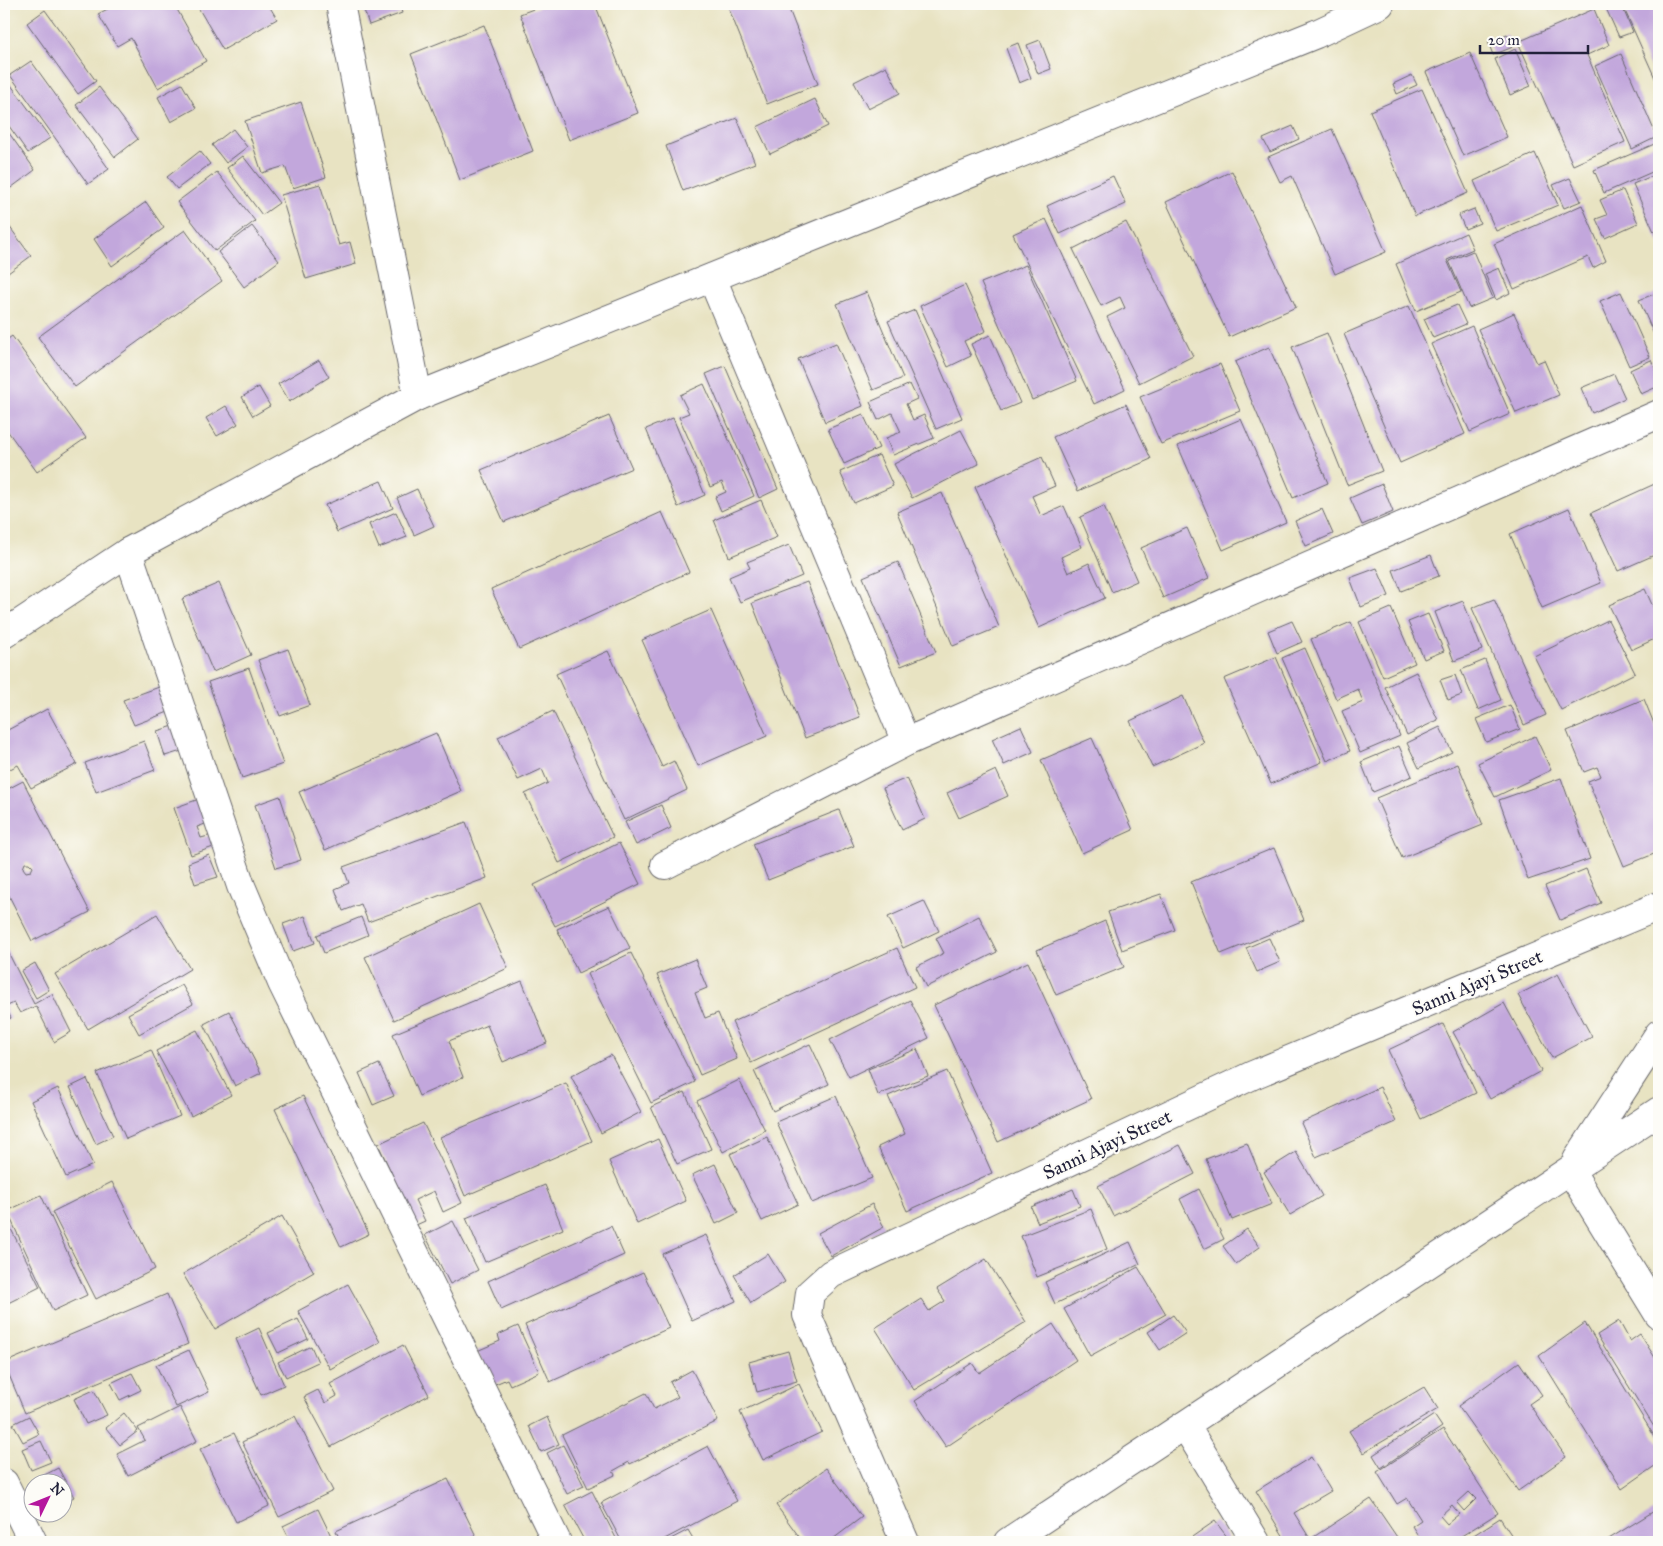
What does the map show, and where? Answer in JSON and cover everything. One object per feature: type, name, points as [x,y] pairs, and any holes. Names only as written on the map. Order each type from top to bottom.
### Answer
[{"type":"street","points":[[340,4],[418,396]]},
{"type":"street","points":[[4,634],[128,552],[418,396],[1307,37],[1380,4]]},
{"type":"street","points":[[712,278],[906,742]]},
{"type":"street","points":[[665,865],[906,742],[1659,414]]},
{"type":"street","points":[[128,552],[241,886],[282,983],[557,1542]]},
{"type":"street","name":"Sanni Ajayi Street","points":[[905,1542],[807,1315],[810,1293],[831,1274],[1253,1076],[1659,906]]},
{"type":"street","points":[[1570,1170],[1659,1034]]},
{"type":"street","points":[[1008,1542],[1659,1112]]},
{"type":"street","points":[[1570,1170],[1659,1315]]},
{"type":"street","points":[[1184,1425],[1256,1542]]},
{"type":"street","points":[[4,1483],[33,1542]]},
{"type":"building","points":[[117,4],[174,4],[206,61],[158,88],[131,38],[117,46],[98,14]]},
{"type":"building","points":[[196,4],[268,4],[277,19],[223,50]]},
{"type":"building","points":[[362,4],[399,4],[402,13],[369,25]]},
{"type":"building","points":[[547,4],[595,4],[638,113],[569,140],[520,14]]},
{"type":"building","points":[[727,4],[787,4],[818,84],[767,104]]},
{"type":"building","points":[[1604,4],[1621,4],[1633,32],[1619,37]]},
{"type":"building","points":[[1622,4],[1659,4],[1659,87]]},
{"type":"building","points":[[1594,9],[1609,45],[1587,55],[1625,142],[1573,165],[1518,42]]},
{"type":"building","points":[[45,10],[96,81],[78,94],[27,23]]},
{"type":"building","points":[[484,25],[533,151],[460,180],[411,54]]},
{"type":"building","points":[[1507,34],[1513,47],[1493,55],[1488,42]]},
{"type":"building","points":[[1040,40],[1051,69],[1038,74],[1027,45]]},
{"type":"building","points":[[1018,43],[1031,78],[1019,83],[1006,48]]},
{"type":"building","points":[[1515,49],[1531,86],[1510,95],[1495,59]]},
{"type":"building","points":[[1470,53],[1507,137],[1463,156],[1426,72]]},
{"type":"building","points":[[1621,54],[1657,137],[1632,149],[1595,66]]},
{"type":"building","points":[[31,61],[109,169],[88,184],[10,75]]},
{"type":"building","points":[[886,66],[900,93],[868,109],[854,82]]},
{"type":"building","points":[[1412,75],[1417,85],[1397,94],[1393,84]]},
{"type":"building","points":[[5,77],[50,138],[28,153],[4,119]]},
{"type":"building","points":[[182,84],[196,108],[171,122],[158,97]]},
{"type":"building","points":[[99,87],[138,139],[115,157],[76,105]]},
{"type":"building","points":[[1422,89],[1468,193],[1415,216],[1370,111]]},
{"type":"building","points":[[815,99],[828,126],[770,154],[757,127]]},
{"type":"building","points":[[301,102],[326,177],[293,188],[285,166],[262,173],[245,121]]},
{"type":"building","points":[[737,118],[755,163],[683,191],[666,146]]},
{"type":"building","points":[[4,126],[35,170],[4,193]]},
{"type":"building","points":[[1293,126],[1299,139],[1270,152],[1263,139]]},
{"type":"building","points":[[233,129],[247,147],[226,163],[212,145]]},
{"type":"building","points":[[1332,129],[1386,252],[1335,274],[1292,176],[1280,182],[1268,157]]},
{"type":"building","points":[[1659,142],[1659,169],[1604,193],[1594,170]]},
{"type":"building","points":[[200,151],[210,164],[177,189],[167,177]]},
{"type":"building","points":[[1535,153],[1558,205],[1496,231],[1474,181]]},
{"type":"building","points":[[243,156],[279,203],[262,215],[227,168]]},
{"type":"building","points":[[1232,171],[1296,307],[1229,337],[1166,202]]},
{"type":"building","points":[[217,172],[255,221],[215,251],[177,202]]},
{"type":"building","points":[[1659,173],[1659,243],[1633,184]]},
{"type":"building","points":[[1113,176],[1126,204],[1060,234],[1047,206]]},
{"type":"building","points":[[1570,178],[1581,201],[1564,208],[1553,185]]},
{"type":"building","points":[[320,184],[339,245],[350,242],[356,264],[306,279],[281,195]]},
{"type":"building","points":[[1623,190],[1638,223],[1605,238],[1596,219],[1607,215],[1600,200]]},
{"type":"building","points":[[146,202],[164,228],[112,266],[94,239]]},
{"type":"building","points":[[1582,205],[1606,261],[1593,268],[1588,257],[1514,289],[1494,244]]},
{"type":"building","points":[[1474,209],[1480,223],[1465,229],[1459,215]]},
{"type":"building","points":[[1046,219],[1125,389],[1094,404],[1013,234]]},
{"type":"building","points":[[6,222],[31,256],[4,276],[4,223]]},
{"type":"building","points":[[1126,222],[1193,356],[1139,383],[1107,317],[1125,308],[1120,297],[1101,306],[1073,249]]},
{"type":"building","points":[[252,226],[279,261],[244,287],[218,252]]},
{"type":"building","points":[[185,230],[222,281],[75,387],[38,337]]},
{"type":"building","points":[[1466,233],[1473,249],[1447,260],[1461,292],[1416,311],[1396,264]]},
{"type":"building","points":[[1473,251],[1493,298],[1469,308],[1449,261]]},
{"type":"building","points":[[1026,265],[1077,381],[1032,400],[981,283]]},
{"type":"building","points":[[1499,268],[1510,293],[1496,300],[1485,274]]},
{"type":"building","points":[[965,285],[986,331],[964,341],[971,356],[948,367],[920,306]]},
{"type":"building","points":[[867,292],[903,378],[873,390],[837,304]]},
{"type":"building","points":[[1621,292],[1650,357],[1629,366],[1600,301]]},
{"type":"building","points":[[1659,292],[1659,346],[1639,300]]},
{"type":"building","points":[[1457,305],[1466,324],[1433,338],[1424,319]]},
{"type":"building","points":[[1409,306],[1465,434],[1400,463],[1344,334]]},
{"type":"building","points":[[915,310],[962,418],[936,429],[888,321]]},
{"type":"building","points":[[1514,313],[1537,363],[1544,360],[1559,395],[1516,413],[1478,329]]},
{"type":"building","points":[[1472,326],[1510,414],[1470,432],[1431,344]]},
{"type":"building","points":[[1327,333],[1382,471],[1347,485],[1292,347]]},
{"type":"building","points":[[990,335],[1020,403],[1001,411],[971,344]]},
{"type":"building","points":[[12,336],[86,438],[37,472],[4,426],[4,342]]},
{"type":"building","points":[[836,343],[863,406],[825,422],[798,359]]},
{"type":"building","points":[[1269,347],[1328,483],[1293,498],[1235,362]]},
{"type":"building","points":[[319,360],[329,377],[289,402],[278,384]]},
{"type":"building","points":[[1651,360],[1659,378],[1659,386],[1641,394],[1630,370]]},
{"type":"building","points":[[1220,364],[1240,411],[1161,444],[1140,397]]},
{"type":"building","points":[[725,366],[778,489],[759,498],[706,374]]},
{"type":"building","points":[[1614,374],[1625,398],[1592,413],[1581,388]]},
{"type":"building","points":[[704,384],[754,496],[721,511],[715,497],[726,492],[722,482],[710,487],[679,417],[689,413],[680,395]]},
{"type":"building","points":[[910,384],[917,399],[906,404],[913,420],[924,415],[934,438],[893,455],[886,438],[901,432],[892,413],[878,420],[870,402]]},
{"type":"building","points":[[259,387],[270,406],[253,416],[242,397]]},
{"type":"building","points":[[1126,404],[1151,459],[1078,491],[1053,437]]},
{"type":"building","points":[[226,406],[238,424],[217,436],[206,418]]},
{"type":"building","points":[[863,414],[879,448],[844,464],[828,429]]},
{"type":"building","points":[[609,416],[632,468],[504,522],[481,470]]},
{"type":"building","points":[[673,418],[705,495],[678,507],[646,429]]},
{"type":"building","points":[[1241,419],[1286,522],[1223,550],[1178,446]]},
{"type":"building","points":[[961,430],[979,464],[912,498],[894,464]]},
{"type":"building","points":[[879,455],[893,486],[854,503],[840,472]]},
{"type":"building","points":[[1042,457],[1055,486],[1032,496],[1041,516],[1064,506],[1082,547],[1061,557],[1068,573],[1089,563],[1105,598],[1039,628],[975,487]]},
{"type":"building","points":[[381,481],[393,508],[337,532],[325,505]]},
{"type":"building","points":[[1659,482],[1659,553],[1618,571],[1591,513]]},
{"type":"building","points":[[1382,484],[1393,512],[1362,525],[1350,498]]},
{"type":"building","points":[[417,489],[434,526],[414,535],[397,498]]},
{"type":"building","points":[[942,493],[999,627],[953,646],[897,512]]},
{"type":"building","points":[[761,500],[777,537],[729,557],[714,520]]},
{"type":"building","points":[[1104,506],[1137,581],[1112,592],[1080,517]]},
{"type":"building","points":[[1569,508],[1601,583],[1542,608],[1510,534]]},
{"type":"building","points":[[1322,509],[1333,534],[1306,546],[1295,521]]},
{"type":"building","points":[[396,512],[407,537],[379,548],[369,524]]},
{"type":"building","points":[[662,512],[689,572],[519,649],[491,589]]},
{"type":"building","points":[[1187,528],[1209,578],[1163,598],[1141,548]]},
{"type":"building","points":[[789,545],[802,576],[740,602],[729,577],[750,568],[747,562]]},
{"type":"building","points":[[1431,555],[1439,576],[1401,591],[1393,570]]},
{"type":"building","points":[[898,562],[936,652],[901,666],[863,577]]},
{"type":"building","points":[[1377,568],[1389,596],[1361,607],[1350,578]]},
{"type":"building","points":[[807,582],[860,717],[805,738],[752,603]]},
{"type":"building","points":[[219,583],[251,655],[213,672],[182,599]]},
{"type":"building","points":[[1645,589],[1659,620],[1659,637],[1631,650],[1609,605]]},
{"type":"building","points":[[1494,599],[1546,715],[1524,725],[1472,608]]},
{"type":"building","points":[[1463,601],[1482,650],[1454,661],[1435,612]]},
{"type":"building","points":[[1391,608],[1415,663],[1383,677],[1359,622]]},
{"type":"building","points":[[711,610],[767,736],[698,766],[642,640]]},
{"type":"building","points":[[1428,614],[1444,651],[1424,659],[1408,622]]},
{"type":"building","points":[[1608,620],[1635,673],[1561,710],[1534,656]]},
{"type":"building","points":[[1292,621],[1302,642],[1277,653],[1268,631]]},
{"type":"building","points":[[1351,622],[1400,736],[1360,753],[1342,711],[1363,702],[1358,689],[1336,699],[1311,639]]},
{"type":"building","points":[[1305,648],[1350,751],[1327,761],[1282,658]]},
{"type":"building","points":[[288,649],[310,705],[280,716],[258,660]]},
{"type":"building","points":[[608,651],[662,767],[674,761],[687,790],[624,820],[556,674]]},
{"type":"building","points":[[1276,657],[1322,762],[1271,784],[1224,679]]},
{"type":"building","points":[[1485,660],[1501,700],[1478,710],[1461,670]]},
{"type":"building","points":[[249,668],[283,764],[242,778],[208,682]]},
{"type":"building","points":[[1416,672],[1438,720],[1407,735],[1385,687]]},
{"type":"building","points":[[1455,675],[1462,695],[1448,700],[1440,680]]},
{"type":"building","points":[[162,686],[171,711],[134,725],[123,700]]},
{"type":"building","points":[[1183,696],[1204,743],[1152,767],[1130,721]]},
{"type":"building","points":[[1644,699],[1659,736],[1659,852],[1624,866],[1588,781],[1601,776],[1597,767],[1584,772],[1567,731]]},
{"type":"building","points":[[1510,705],[1520,729],[1486,742],[1476,719]]},
{"type":"building","points":[[47,709],[77,764],[31,788],[18,765],[10,769],[4,758],[4,732]]},
{"type":"building","points":[[553,711],[613,837],[559,863],[525,794],[548,783],[542,769],[518,780],[498,737]]},
{"type":"building","points":[[177,725],[185,750],[165,756],[157,731]]},
{"type":"building","points":[[1021,726],[1033,752],[1004,765],[992,739]]},
{"type":"building","points":[[1440,727],[1452,752],[1419,768],[1407,743]]},
{"type":"building","points":[[436,733],[461,791],[325,850],[299,792]]},
{"type":"building","points":[[1535,736],[1551,770],[1495,797],[1478,763]]},
{"type":"building","points":[[1092,738],[1133,830],[1082,853],[1041,760]]},
{"type":"building","points":[[144,741],[155,770],[96,792],[85,763]]},
{"type":"building","points":[[1399,746],[1412,776],[1373,792],[1361,762]]},
{"type":"building","points":[[1458,764],[1483,825],[1402,858],[1376,798]]},
{"type":"building","points":[[996,770],[1008,796],[959,818],[947,793]]},
{"type":"building","points":[[907,778],[925,819],[902,830],[883,788]]},
{"type":"building","points":[[1561,778],[1590,859],[1528,880],[1499,800]]},
{"type":"building","points":[[23,781],[90,912],[32,941],[4,886],[4,791]],"holes":[[[25,863],[29,863],[33,867],[31,871],[26,872],[23,868]]]},
{"type":"building","points":[[280,796],[301,860],[276,868],[255,805]]},
{"type":"building","points":[[199,799],[208,823],[197,827],[201,838],[212,835],[216,846],[191,855],[174,808]]},
{"type":"building","points":[[661,805],[671,828],[636,845],[625,822]]},
{"type":"building","points":[[839,810],[854,846],[768,880],[753,844]]},
{"type":"building","points":[[466,822],[487,878],[368,922],[361,904],[343,911],[335,889],[349,883],[343,867]]},
{"type":"building","points":[[619,843],[640,884],[555,926],[534,885]]},
{"type":"building","points":[[1274,848],[1304,920],[1221,954],[1191,882]]},
{"type":"building","points":[[209,855],[218,877],[195,884],[188,863]]},
{"type":"building","points":[[1586,869],[1601,903],[1560,920],[1545,886]]},
{"type":"building","points":[[1161,894],[1175,930],[1122,950],[1108,912]]},
{"type":"building","points":[[924,901],[939,931],[903,948],[888,917]]},
{"type":"building","points":[[479,904],[508,968],[394,1020],[365,957]]},
{"type":"building","points":[[609,906],[630,948],[578,973],[557,929]]},
{"type":"building","points":[[157,914],[190,969],[88,1029],[55,974]]},
{"type":"building","points":[[305,916],[315,943],[293,951],[283,924]]},
{"type":"building","points":[[979,916],[997,952],[926,987],[916,967],[944,953],[936,938]]},
{"type":"building","points":[[361,917],[368,935],[324,953],[317,935]]},
{"type":"building","points":[[1105,921],[1124,967],[1056,995],[1037,950]]},
{"type":"building","points":[[1269,938],[1280,962],[1257,972],[1246,948]]},
{"type":"building","points":[[4,944],[34,1004],[52,994],[71,1032],[54,1042],[36,1006],[20,1013],[14,1003],[5,1007],[11,1018],[4,1022]]},
{"type":"building","points":[[897,948],[915,987],[751,1063],[732,1022]]},
{"type":"building","points":[[631,953],[695,1082],[651,1103],[587,974]]},
{"type":"building","points":[[695,959],[707,988],[695,993],[705,1018],[718,1013],[737,1059],[700,1075],[657,975]]},
{"type":"building","points":[[1028,962],[1091,1099],[998,1142],[934,1005]]},
{"type":"building","points":[[35,963],[49,990],[36,998],[21,971]]},
{"type":"building","points":[[1558,974],[1592,1037],[1552,1058],[1518,995]]},
{"type":"building","points":[[522,981],[547,1043],[503,1062],[487,1025],[449,1041],[463,1077],[419,1096],[393,1034]]},
{"type":"building","points":[[182,985],[193,1004],[139,1034],[128,1014]]},
{"type":"building","points":[[910,1000],[929,1038],[849,1077],[830,1040]]},
{"type":"building","points":[[1504,1003],[1541,1071],[1490,1099],[1453,1032]]},
{"type":"building","points":[[229,1011],[261,1073],[235,1086],[204,1024]]},
{"type":"building","points":[[1443,1024],[1476,1093],[1421,1119],[1388,1050]]},
{"type":"building","points":[[197,1030],[231,1095],[191,1116],[156,1051]]},
{"type":"building","points":[[810,1044],[829,1084],[773,1111],[754,1071]]},
{"type":"building","points":[[917,1049],[928,1076],[878,1095],[868,1069]]},
{"type":"building","points":[[151,1050],[180,1116],[126,1139],[97,1073]]},
{"type":"building","points":[[611,1055],[641,1112],[601,1133],[571,1076]]},
{"type":"building","points":[[379,1064],[394,1096],[373,1105],[359,1073]]},
{"type":"building","points":[[947,1071],[992,1173],[907,1211],[878,1147],[905,1134],[888,1096]]},
{"type":"building","points":[[87,1079],[113,1136],[96,1144],[70,1087]]},
{"type":"building","points":[[739,1080],[765,1130],[723,1152],[697,1101]]},
{"type":"building","points":[[566,1083],[592,1141],[465,1196],[440,1137]]},
{"type":"building","points":[[1380,1087],[1396,1122],[1316,1157],[1301,1123]]},
{"type":"building","points":[[58,1088],[93,1165],[66,1177],[31,1101]]},
{"type":"building","points":[[685,1092],[711,1149],[677,1164],[651,1107]]},
{"type":"building","points":[[303,1096],[369,1234],[341,1247],[275,1109]]},
{"type":"building","points":[[836,1096],[872,1178],[812,1203],[776,1122]]},
{"type":"building","points":[[423,1123],[462,1203],[443,1212],[434,1191],[415,1200],[425,1221],[416,1225],[378,1144]]},
{"type":"building","points":[[767,1137],[798,1204],[762,1221],[730,1154]]},
{"type":"building","points":[[658,1139],[686,1201],[637,1224],[609,1161]]},
{"type":"building","points":[[1247,1143],[1272,1204],[1232,1220],[1206,1159]]},
{"type":"building","points":[[1180,1145],[1195,1174],[1113,1216],[1098,1186]]},
{"type":"building","points":[[1296,1152],[1322,1196],[1290,1215],[1264,1172]]},
{"type":"building","points":[[715,1164],[738,1213],[716,1224],[692,1175]]},
{"type":"building","points":[[112,1182],[155,1269],[96,1299],[52,1212]]},
{"type":"building","points":[[545,1185],[563,1229],[485,1262],[466,1218]]},
{"type":"building","points":[[1073,1189],[1080,1206],[1038,1223],[1031,1207]]},
{"type":"building","points":[[1199,1189],[1224,1239],[1204,1249],[1180,1199]]},
{"type":"building","points":[[41,1195],[87,1295],[53,1311],[7,1211]]},
{"type":"building","points":[[872,1204],[884,1227],[831,1256],[818,1233]]},
{"type":"building","points":[[1091,1209],[1107,1249],[1037,1277],[1021,1236]]},
{"type":"building","points":[[4,1215],[40,1287],[4,1305]]},
{"type":"building","points":[[282,1216],[314,1272],[215,1329],[183,1274]]},
{"type":"building","points":[[453,1221],[478,1270],[450,1284],[425,1235]]},
{"type":"building","points":[[611,1226],[624,1255],[501,1310],[488,1281]]},
{"type":"building","points":[[1247,1229],[1260,1247],[1236,1264],[1223,1246]]},
{"type":"building","points":[[706,1235],[736,1301],[692,1321],[662,1254]]},
{"type":"building","points":[[1130,1242],[1140,1264],[1055,1304],[1045,1282]]},
{"type":"building","points":[[768,1254],[785,1282],[751,1303],[734,1275]]},
{"type":"building","points":[[986,1259],[1026,1322],[914,1390],[875,1328],[921,1299],[929,1311],[945,1301],[937,1289]]},
{"type":"building","points":[[1138,1267],[1166,1314],[1090,1356],[1064,1309]]},
{"type":"building","points":[[643,1272],[669,1328],[550,1382],[525,1325]]},
{"type":"building","points":[[348,1284],[380,1342],[330,1369],[298,1311]]},
{"type":"building","points":[[167,1294],[188,1344],[25,1413],[4,1363]]},
{"type":"building","points":[[1173,1315],[1186,1333],[1160,1350],[1148,1332]]},
{"type":"building","points":[[298,1319],[308,1339],[278,1353],[268,1333]]},
{"type":"building","points":[[1619,1321],[1630,1341],[1640,1334],[1659,1364],[1659,1435],[1597,1335]]},
{"type":"building","points":[[1585,1323],[1659,1444],[1659,1463],[1622,1489],[1539,1356]]},
{"type":"building","points":[[1053,1324],[1076,1360],[946,1447],[915,1401],[972,1363],[979,1373]]},
{"type":"building","points":[[518,1326],[539,1372],[510,1385],[507,1379],[493,1385],[477,1351],[500,1341],[498,1335]]},
{"type":"building","points":[[259,1328],[284,1385],[261,1395],[236,1339]]},
{"type":"building","points":[[403,1345],[429,1395],[331,1447],[304,1397],[318,1390],[325,1403],[337,1396],[330,1384]]},
{"type":"building","points":[[311,1346],[318,1362],[286,1377],[278,1362]]},
{"type":"building","points":[[189,1350],[209,1392],[176,1407],[156,1365]]},
{"type":"building","points":[[788,1351],[797,1381],[757,1392],[749,1362]]},
{"type":"building","points":[[1519,1362],[1542,1395],[1529,1404],[1566,1457],[1518,1491],[1458,1406]]},
{"type":"building","points":[[692,1370],[718,1421],[630,1464],[629,1462],[613,1471],[615,1475],[588,1488],[562,1435],[646,1393],[654,1409],[678,1397],[670,1382]]},
{"type":"building","points":[[132,1373],[141,1390],[120,1400],[111,1383]]},
{"type":"building","points":[[799,1384],[822,1432],[763,1460],[740,1412]]},
{"type":"building","points":[[1424,1387],[1438,1409],[1363,1453],[1349,1431]]},
{"type":"building","points":[[94,1390],[107,1415],[86,1424],[74,1399]]},
{"type":"building","points":[[180,1407],[197,1441],[128,1476],[117,1454],[145,1440],[138,1428]]},
{"type":"building","points":[[124,1413],[138,1431],[120,1445],[106,1428]]},
{"type":"building","points":[[1434,1415],[1442,1427],[1381,1468],[1373,1455]]},
{"type":"building","points":[[29,1416],[39,1434],[23,1442],[13,1424]]},
{"type":"building","points":[[295,1416],[333,1491],[279,1517],[242,1442]]},
{"type":"building","points":[[547,1417],[559,1444],[541,1452],[529,1426]]},
{"type":"building","points":[[1443,1429],[1498,1513],[1452,1542],[1422,1542],[1412,1526],[1421,1520],[1407,1498],[1397,1504],[1377,1472]],"holes":[[[1469,1492],[1476,1499],[1464,1511],[1457,1503]],[[1452,1505],[1459,1514],[1447,1524],[1440,1516]]]},
{"type":"building","points":[[234,1433],[269,1506],[236,1522],[200,1449]]},
{"type":"building","points":[[41,1441],[51,1462],[31,1470],[22,1449]]},
{"type":"building","points":[[563,1445],[584,1486],[567,1494],[547,1453]]},
{"type":"building","points":[[708,1446],[737,1501],[659,1542],[622,1542],[601,1503]]},
{"type":"building","points":[[1311,1457],[1331,1491],[1294,1513],[1312,1542],[1287,1542],[1256,1491]]},
{"type":"building","points":[[58,1468],[61,1474],[47,1474]]},
{"type":"building","points":[[826,1468],[862,1517],[829,1542],[803,1542],[776,1505]]},
{"type":"building","points":[[448,1479],[476,1536],[461,1542],[341,1542],[336,1531]]},
{"type":"building","points":[[592,1491],[618,1542],[585,1542],[565,1505]]},
{"type":"building","points":[[1371,1499],[1399,1540],[1395,1542],[1314,1542],[1312,1538]]},
{"type":"building","points":[[1659,1508],[1659,1542],[1604,1542]]},
{"type":"building","points":[[318,1509],[334,1542],[291,1542],[283,1526]]},
{"type":"building","points":[[1500,1518],[1516,1542],[1463,1542]]},
{"type":"building","points":[[1215,1521],[1231,1542],[1191,1542],[1189,1539]]},
{"type":"building","points":[[688,1530],[695,1542],[665,1542]]}]
